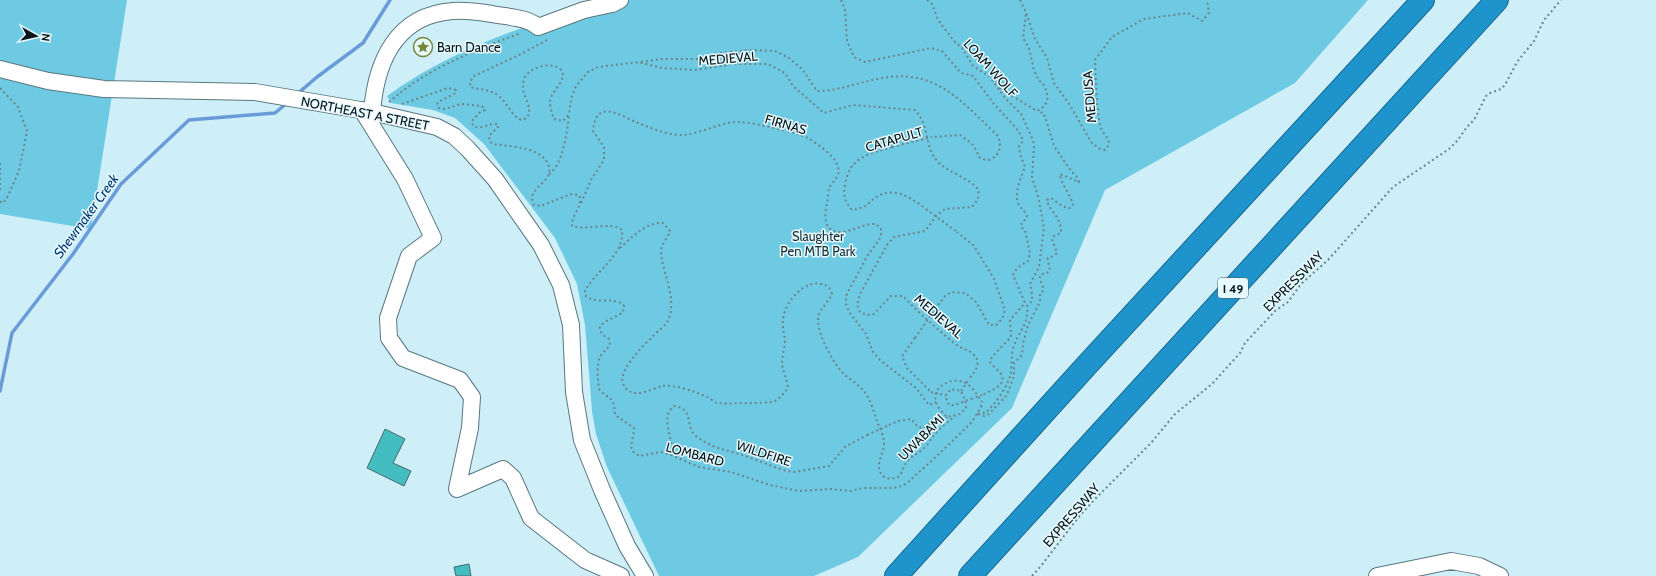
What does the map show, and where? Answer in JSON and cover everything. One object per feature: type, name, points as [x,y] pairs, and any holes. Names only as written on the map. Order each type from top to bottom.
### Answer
[{"type":"highway","points":[[896,576],[1423,0]]},
{"type":"highway","name":"I 49","points":[[970,576],[1497,0]]},
{"type":"street","points":[[620,0],[612,4],[584,10],[538,27],[527,20],[466,11],[443,12],[418,20],[397,37],[388,52],[376,85],[370,112],[405,179],[433,238],[409,256],[388,318],[389,338],[403,358],[460,380],[472,397],[470,428],[457,489],[503,469],[513,478],[531,518],[585,560],[621,576]]},
{"type":"street","name":"NORTHEAST A STREET","points":[[0,69],[48,81],[104,89],[255,92],[370,112],[437,127],[454,136],[467,148],[495,180],[541,246],[562,285],[570,325],[574,392],[582,440],[627,546],[645,576]]},
{"type":"street","points":[[1377,576],[1451,561],[1479,566],[1500,576]]},
{"type":"path","points":[[841,0],[845,10],[847,41],[854,57],[865,62],[931,48],[942,51],[961,73],[973,76],[996,107],[1021,134],[1022,141],[1019,146],[1020,154],[1025,167],[1019,184],[1017,197],[1019,205],[1027,216],[1022,222],[1021,227],[1025,230],[1030,253],[1028,261],[1017,268],[1013,275],[1025,303],[1010,320],[1011,337],[992,357],[990,362],[1001,374],[1002,380],[1000,385],[982,395],[971,399],[965,400],[957,406],[949,405],[945,396],[951,389],[961,392],[965,400],[966,408],[960,414],[947,417],[936,402],[936,393],[939,386],[946,382],[964,382],[982,402],[977,414],[984,416],[989,414],[1007,396],[1014,376],[1014,363],[1022,355],[1028,325],[1040,302],[1040,294],[1043,291],[1044,286],[1040,276],[1049,272],[1050,268],[1048,258],[1057,253],[1052,239],[1054,236],[1062,233],[1062,228],[1057,216],[1048,204],[1047,200],[1051,198],[1062,206],[1070,208],[1073,205],[1060,174],[1079,182],[1054,146],[1045,116],[1041,110]]},
{"type":"path","name":"LOAM WOLF","points":[[927,0],[932,4],[938,20],[954,41],[962,48],[973,66],[990,77],[1005,98],[1024,119],[1034,146],[1032,177],[1038,196],[1044,228],[1039,267],[1030,284],[1032,301],[1027,306],[1028,317],[1012,350],[1011,374],[992,405],[985,413],[977,414]]},
{"type":"path","name":"MEDUSA","points":[[1020,0],[1026,12],[1035,39],[1047,58],[1054,83],[1070,105],[1091,142],[1100,149],[1105,150],[1109,141],[1100,127],[1095,60],[1112,38],[1144,19],[1188,13],[1202,21],[1209,13],[1207,0]]},
{"type":"path","name":"EXPRESSWAY","points":[[1032,576],[1077,519],[1095,499],[1151,443],[1175,414],[1212,384],[1275,311],[1288,302],[1297,288],[1328,260],[1361,225],[1393,187],[1458,141],[1467,127],[1474,120],[1486,96],[1490,93],[1501,90],[1505,85],[1517,62],[1534,41],[1544,20],[1561,0]]},
{"type":"path","points":[[998,88],[1037,111],[1044,108],[1047,103],[1047,94],[1042,82],[1039,82],[1034,70],[1029,48],[1023,38],[1026,12]]},
{"type":"path","points":[[370,112],[391,100],[407,86],[455,60],[538,27]]},
{"type":"path","points":[[553,36],[520,55],[474,76],[470,82],[470,87],[490,90],[500,97],[516,117],[521,120],[527,118],[530,114],[529,105],[522,90],[522,83],[527,73],[546,65],[556,66],[562,70],[563,76],[558,86],[553,91],[550,100],[552,113],[554,119],[563,121],[569,114]]},
{"type":"path","name":"CATAPULT","points":[[639,62],[662,59],[697,59],[719,53],[750,50],[775,51],[789,58],[802,69],[817,91],[832,91],[884,77],[908,76],[927,79],[961,100],[998,136],[1000,147],[997,156],[990,160],[978,157],[973,146],[960,135],[932,137],[869,154],[857,160],[850,168],[846,178],[844,191],[845,202],[852,210],[864,208],[880,195],[894,192],[915,201],[926,209],[974,246],[986,264],[999,291],[1005,310],[1002,319],[996,325],[989,325],[976,302],[965,293],[952,292],[945,296],[902,356],[907,368],[931,392],[945,396]]},
{"type":"path","name":"MEDIEVAL","points":[[549,174],[554,171],[562,150],[571,99],[576,86],[588,72],[598,67],[639,62],[662,68],[696,70],[733,64],[768,64],[785,73],[793,86],[824,113],[853,105],[906,108],[916,110],[922,118],[934,157],[945,169],[972,183],[978,190],[978,199],[972,207],[945,209],[937,215],[925,231],[894,237],[887,245],[860,294],[857,304],[860,312],[867,315],[874,314],[891,296],[903,296],[956,344],[973,352],[978,361],[976,370],[961,392]]},
{"type":"path","points":[[0,88],[18,107],[27,131],[19,171],[6,200],[2,203],[0,202]]},
{"type":"path","points":[[391,100],[394,103],[402,104],[452,88],[456,90],[456,92],[438,102],[437,105],[439,108],[445,109],[461,104],[482,106],[485,110],[472,121],[473,126],[480,128],[490,124],[498,124],[497,129],[489,136],[490,142],[536,153],[546,161],[550,169],[549,174],[533,194],[532,202],[534,205],[541,206],[571,194],[579,195],[580,204]]},
{"type":"path","name":"FIRNAS","points":[[580,204],[592,178],[604,160],[604,147],[593,130],[596,118],[601,112],[615,112],[636,122],[673,134],[687,134],[736,121],[800,134],[808,138],[831,156],[838,167],[839,173],[829,189],[824,218],[825,223],[837,232],[842,232],[869,224],[876,224],[881,229],[881,237],[868,255],[846,296],[846,304],[849,312],[866,334],[874,352],[880,360],[916,388],[929,405],[936,402]]},
{"type":"path","points":[[0,163],[0,193]]},
{"type":"path","name":"LOMBARD","points":[[580,204],[572,218],[572,226],[615,226],[622,230],[623,238],[616,250],[585,291],[585,295],[593,300],[617,302],[622,303],[624,306],[623,312],[607,320],[601,326],[600,331],[602,335],[609,339],[610,345],[599,358],[599,389],[610,397],[614,403],[615,415],[634,428],[634,435],[630,444],[632,451],[639,456],[661,452],[699,467],[732,472],[770,485],[799,491],[830,489],[851,491],[863,488],[893,488],[907,483],[972,422],[977,414]]},
{"type":"path","name":"UWABAMI","points":[[616,250],[650,225],[663,223],[670,231],[661,250],[671,300],[670,317],[666,324],[648,342],[623,374],[622,382],[626,389],[632,393],[640,394],[665,386],[696,393],[717,403],[772,402],[781,396],[788,388],[787,377],[782,364],[785,342],[782,322],[784,312],[802,289],[811,284],[821,283],[829,287],[832,294],[818,315],[818,324],[824,344],[840,370],[864,391],[881,429],[884,445],[879,464],[883,476],[887,479],[893,479],[900,476],[905,462],[922,450],[928,444],[933,435],[956,415]]},
{"type":"path","name":"WILDFIRE","points":[[671,455],[672,445],[667,418],[670,409],[674,406],[687,412],[695,435],[712,446],[786,471],[795,472],[829,466],[845,447],[898,421],[911,419],[918,427],[924,428],[931,422],[940,421],[947,417]]},
{"type":"green space","points":[[0,0],[127,0],[91,229],[0,214]]},
{"type":"green space","name":"Slaughter Pen MTB Park","points":[[609,0],[1368,0],[1295,83],[1105,190],[1012,408],[858,557],[814,576],[659,576],[607,467],[596,434],[592,411],[585,325],[577,284],[555,238],[484,144],[455,118],[433,110],[391,103],[387,96],[412,79],[466,51],[522,28]]},
{"type":"building","points":[[385,429],[405,439],[393,463],[411,471],[404,486],[367,468]]},
{"type":"building","points":[[469,564],[471,576],[456,576],[454,567]]},
{"type":"waterway","name":"Shewmaker Creek","points":[[296,95],[317,77],[363,43],[390,0]]},
{"type":"waterway","name":"Shewmaker Creek","points":[[0,391],[12,333],[73,254],[121,184],[189,120],[275,113],[287,103]]},
{"type":"place","name":"Barn Dance","points":[[423,47]]}]
